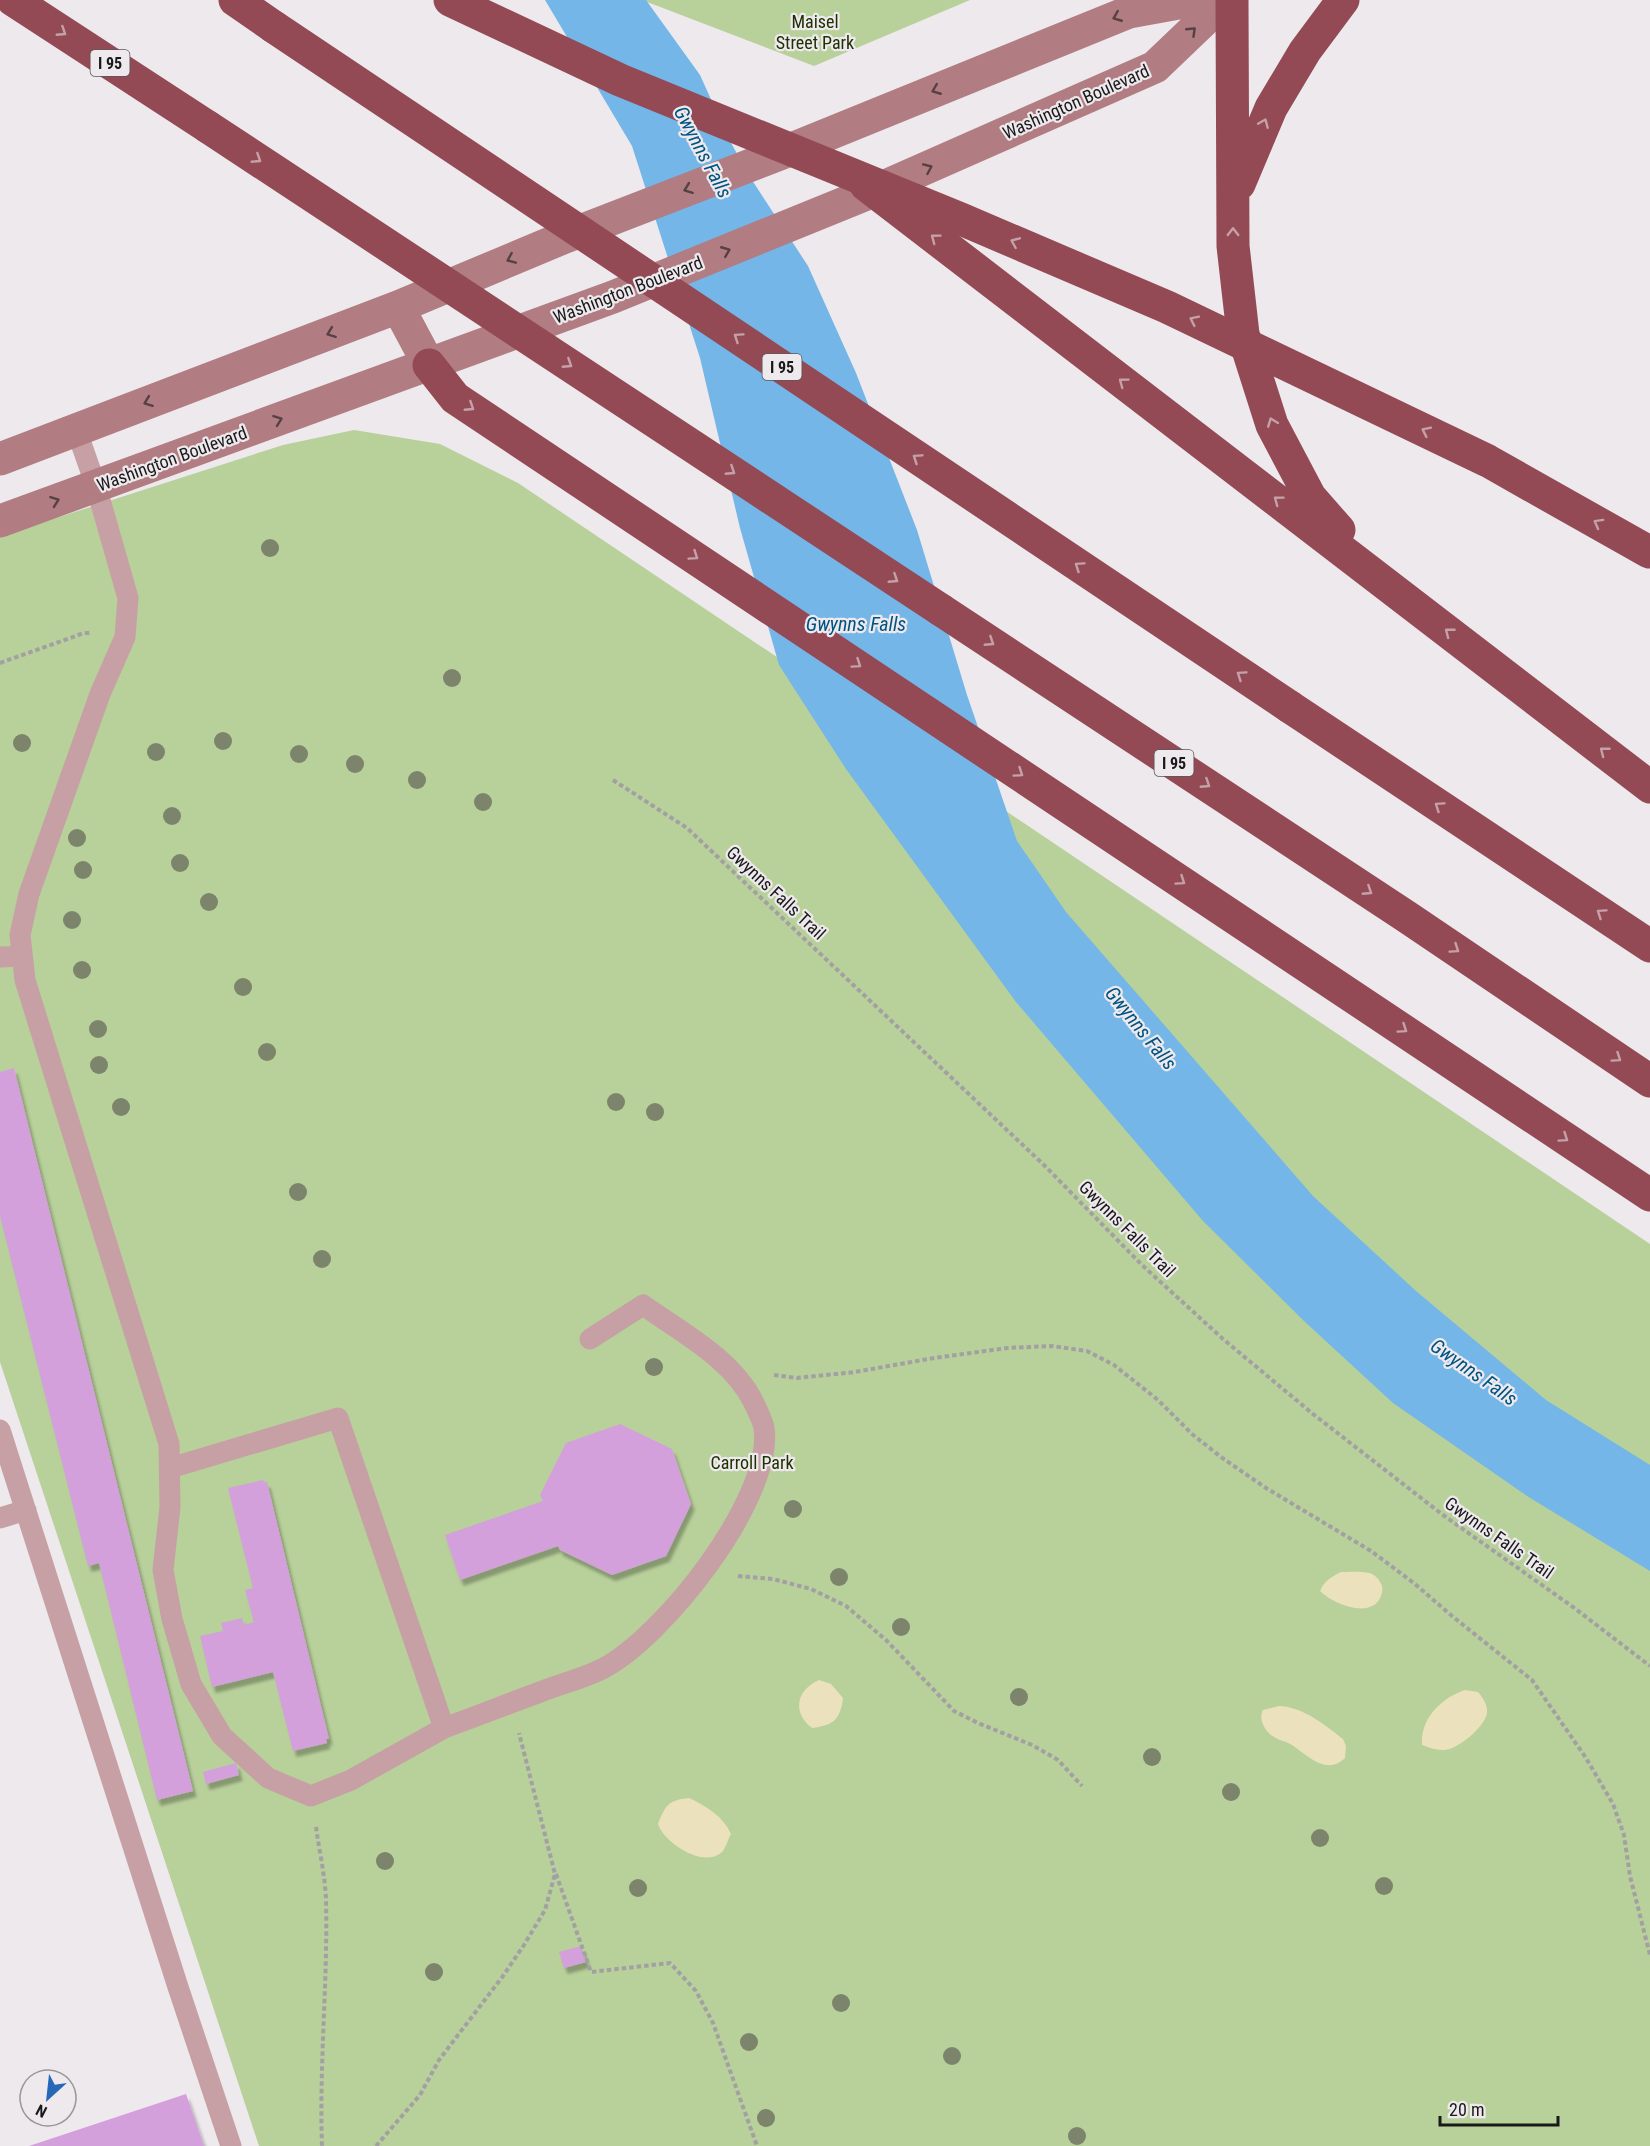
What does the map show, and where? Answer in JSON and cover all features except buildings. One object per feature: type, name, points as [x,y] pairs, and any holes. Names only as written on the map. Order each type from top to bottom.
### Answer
[{"type":"highway","name":"I 95","points":[[13,0],[1407,916],[1650,1081]]},
{"type":"highway","name":"I 95","points":[[235,0],[1650,946]]},
{"type":"highway","points":[[450,0],[620,80],[972,224],[1167,307],[1488,461],[1650,552]]},
{"type":"highway","points":[[1232,0],[1233,246],[1243,334],[1272,425],[1310,497],[1391,587]]},
{"type":"highway","points":[[1233,196],[1270,108],[1305,51],[1343,0]]},
{"type":"highway","points":[[795,148],[874,192],[1650,787]]},
{"type":"highway","points":[[429,365],[455,398],[1650,1195]]},
{"type":"main road","points":[[0,459],[398,307],[565,237],[795,148],[1130,12],[1195,0]]},
{"type":"main road","name":"Washington Boulevard","points":[[0,521],[613,297],[874,192],[1155,67],[1225,0]]},
{"type":"main road","points":[[398,307],[429,365]]},
{"type":"lane","points":[[76,429],[96,486],[128,598],[125,637],[100,694],[29,894],[20,935],[25,980],[169,1444],[170,1507],[163,1570],[172,1619],[191,1684],[222,1736],[268,1778],[311,1796],[351,1780],[444,1728],[603,1669],[645,1639],[684,1598],[751,1497],[762,1461],[764,1428],[753,1401],[731,1371],[642,1305],[590,1339]]},
{"type":"lane","points":[[0,957],[22,956]]},
{"type":"lane","points":[[170,1468],[338,1418],[444,1728]]},
{"type":"lane","points":[[0,1430],[231,2146]]},
{"type":"lane","points":[[0,1518],[26,1510]]},
{"type":"path","points":[[0,663],[84,633],[125,637]]},
{"type":"path","name":"Gwynns Falls Trail","points":[[613,780],[687,828],[1044,1165],[1142,1265],[1223,1340],[1313,1414],[1443,1515],[1573,1607],[1650,1666]]},
{"type":"path","points":[[766,1374],[797,1378],[855,1372],[1007,1348],[1052,1346],[1087,1352],[1114,1365],[1158,1400],[1192,1434],[1221,1457],[1266,1488],[1371,1551],[1533,1680],[1586,1758],[1613,1804],[1624,1835],[1630,1876],[1650,1955]]},
{"type":"path","points":[[702,1573],[772,1579],[811,1589],[846,1606],[886,1640],[954,1711],[1032,1745],[1058,1760],[1082,1786]]},
{"type":"path","points":[[511,1703],[555,1874],[591,1972],[670,1963],[696,1990],[713,2023],[757,2146]]},
{"type":"path","points":[[311,1796],[326,1896],[320,2095],[321,2146]]},
{"type":"path","points":[[376,2146],[420,2095],[439,2060],[524,1945],[544,1910],[555,1874]]},
{"type":"green space","name":"Maisel Street Park","points":[[642,0],[970,0],[814,66]]},
{"type":"green space","name":"Carroll Park","points":[[354,430],[440,444],[518,483],[1650,1244],[1650,2146],[259,2146],[0,1362],[0,536],[283,445]]},
{"type":"sand","points":[[1341,1572],[1366,1572],[1376,1576],[1382,1589],[1381,1596],[1376,1603],[1370,1607],[1352,1607],[1334,1601],[1320,1591],[1328,1580]]},
{"type":"sand","points":[[819,1680],[831,1684],[843,1698],[840,1712],[835,1720],[812,1728],[801,1716],[799,1702],[805,1690]]},
{"type":"sand","points":[[1465,1690],[1478,1692],[1485,1702],[1487,1713],[1481,1725],[1470,1736],[1450,1749],[1439,1750],[1422,1745],[1422,1735],[1428,1718],[1440,1704]]},
{"type":"sand","points":[[1279,1706],[1305,1713],[1343,1739],[1346,1746],[1345,1758],[1338,1763],[1325,1765],[1271,1735],[1265,1729],[1261,1717],[1263,1710]]},
{"type":"sand","points":[[689,1798],[713,1812],[728,1828],[731,1834],[722,1852],[714,1856],[695,1856],[676,1846],[662,1831],[658,1824],[668,1805],[676,1800]]},
{"type":"water","name":"Gwynns Falls","points":[[545,0],[646,0],[700,75],[729,139],[748,174],[808,266],[856,373],[917,530],[967,695],[1017,841],[1066,912],[1313,1196],[1416,1291],[1546,1400],[1650,1465],[1650,1571],[1527,1496],[1393,1403],[1304,1321],[1203,1221],[1016,1002],[846,769],[779,665],[740,528],[700,358],[632,146]]}]
